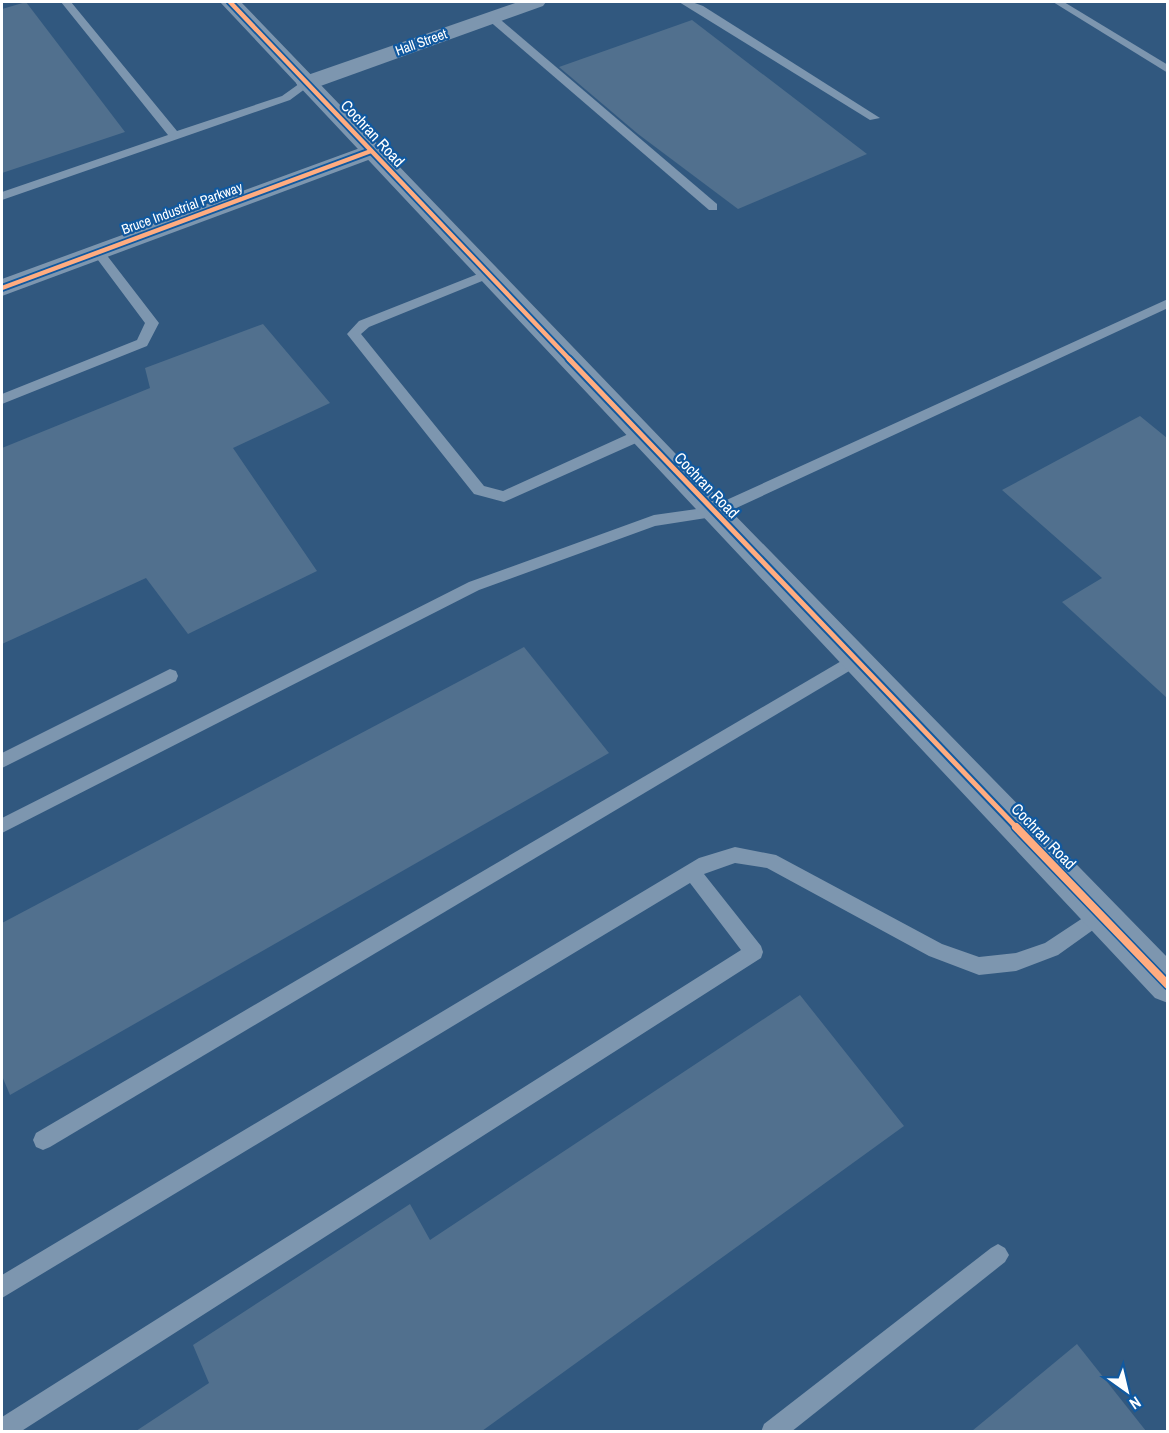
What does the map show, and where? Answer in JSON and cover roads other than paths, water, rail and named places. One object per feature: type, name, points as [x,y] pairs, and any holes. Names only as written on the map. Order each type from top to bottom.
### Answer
[{"type":"street","name":"Cochran Road","points":[[230,2],[640,435],[1167,985]]},
{"type":"street","name":"Hall Street","points":[[307,83],[536,2]]},
{"type":"street","name":"Bruce Industrial Parkway","points":[[2,288],[371,151]]},
{"type":"lane","points":[[66,2],[175,136]]},
{"type":"lane","points":[[684,2],[699,8],[874,118]]},
{"type":"lane","points":[[1058,2],[1167,70]]},
{"type":"lane","points":[[492,17],[713,207]]},
{"type":"lane","points":[[2,196],[286,98],[307,83]]},
{"type":"lane","points":[[2,399],[142,343],[152,324],[98,252]]},
{"type":"lane","points":[[488,274],[364,324],[354,334],[479,490],[504,497],[640,435]]},
{"type":"lane","points":[[2,826],[474,586],[654,521],[714,512],[1167,303]]},
{"type":"lane","points":[[43,1140],[855,659]]},
{"type":"lane","points":[[2,761],[170,676]]},
{"type":"lane","points":[[2,1287],[705,864],[735,855],[770,861],[936,950],[979,966],[1016,962],[1051,949],[1101,914]]},
{"type":"lane","points":[[2,1430],[754,952],[692,872]]},
{"type":"lane","points":[[772,1431],[998,1255]]}]
